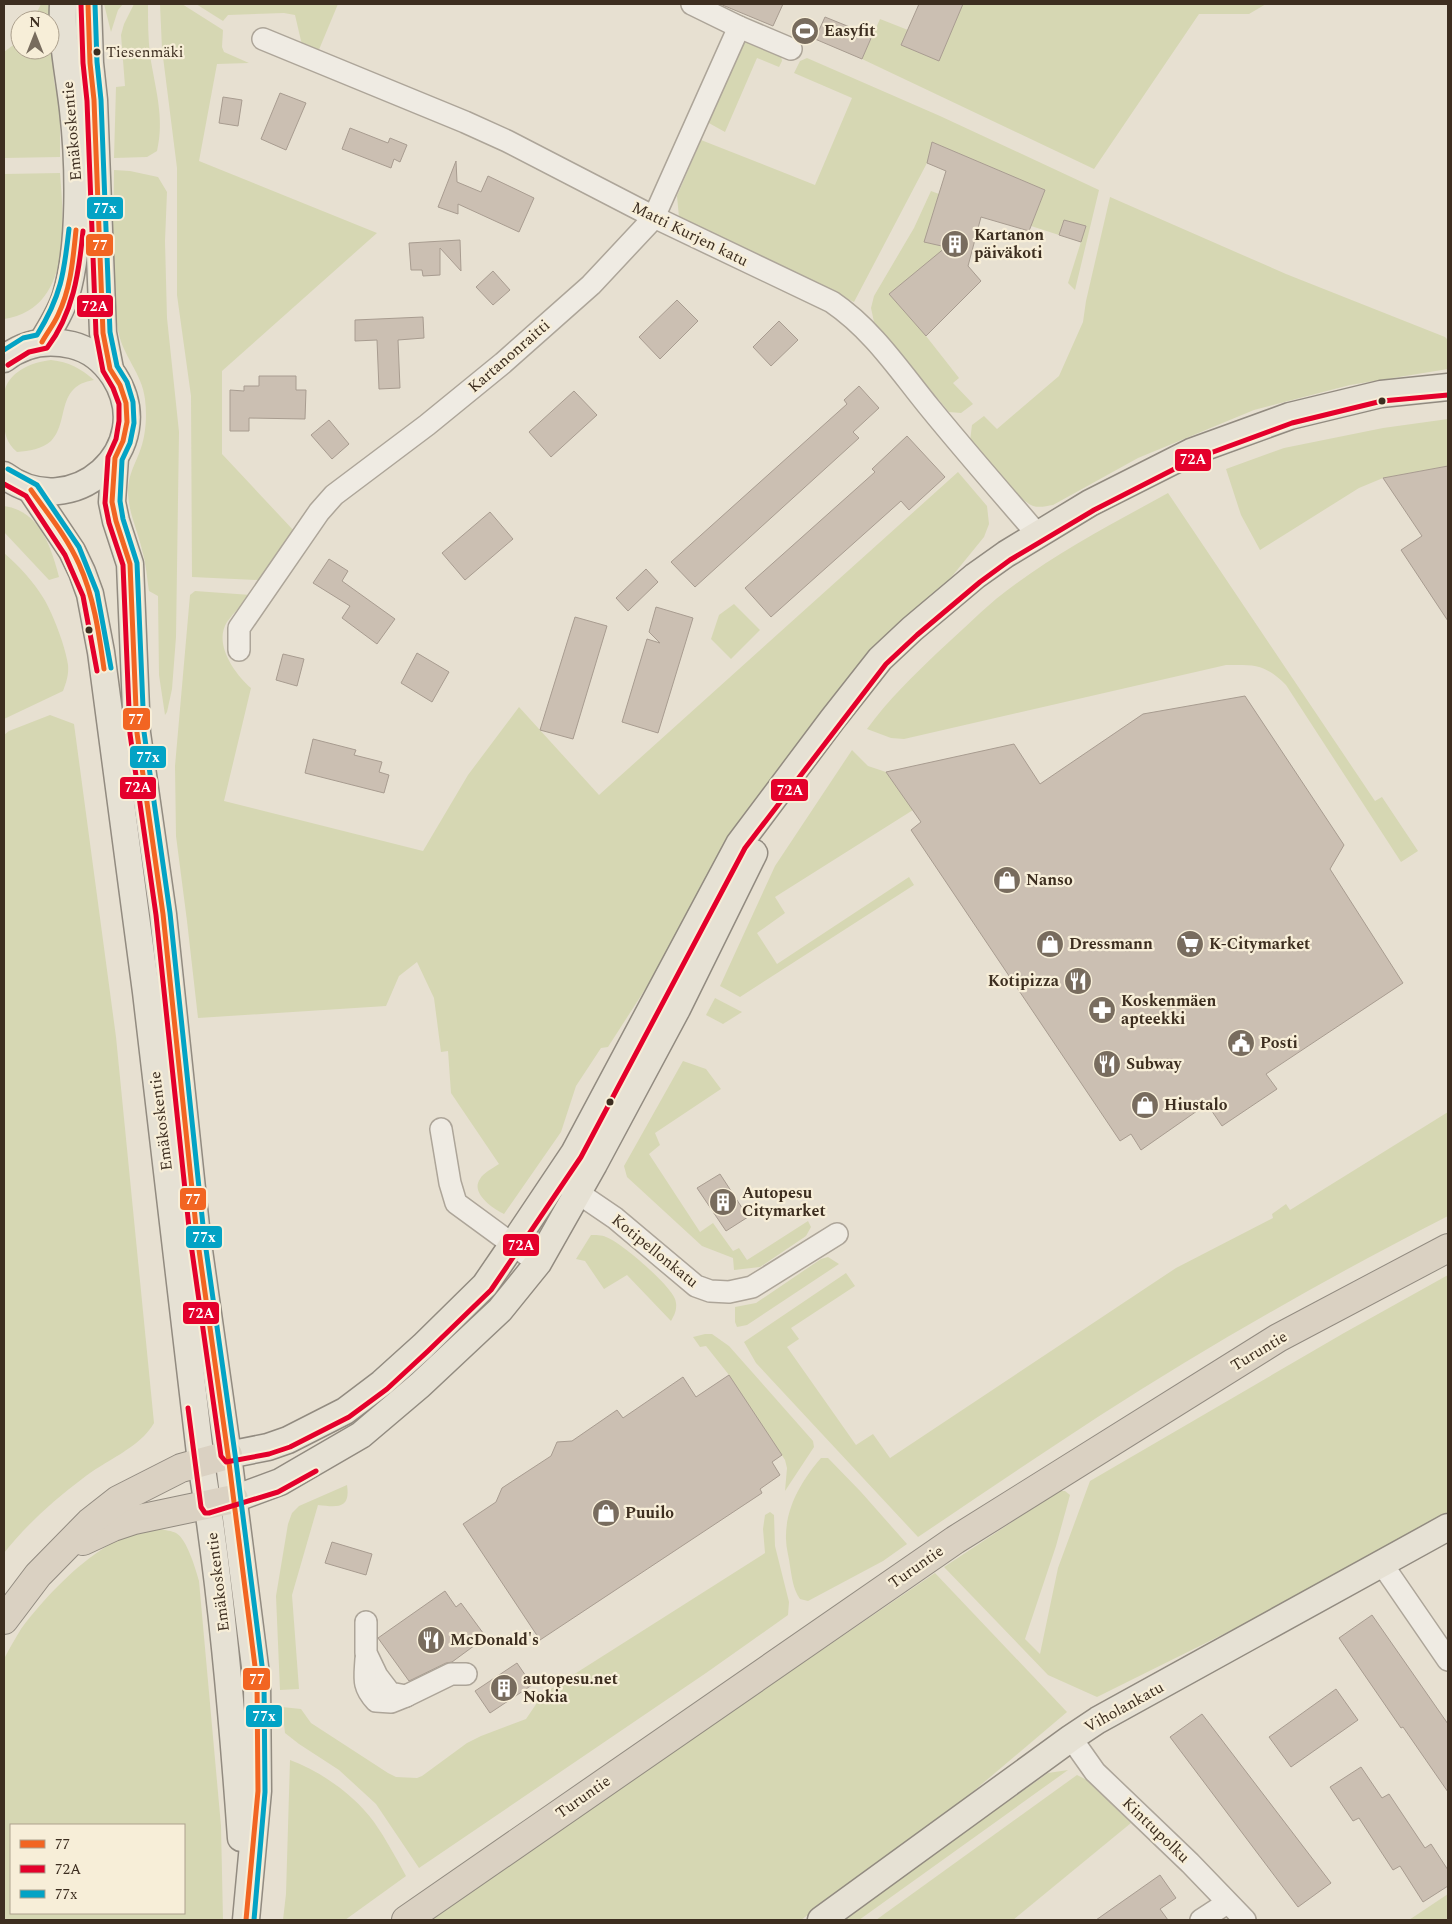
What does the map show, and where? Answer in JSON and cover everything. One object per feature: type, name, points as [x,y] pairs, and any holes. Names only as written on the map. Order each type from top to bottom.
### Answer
[{"type":"highway","name":"Turuntie","points":[[406,1920],[955,1540],[1278,1338],[1448,1248]]},
{"type":"highway","points":[[4,1620],[38,1575],[90,1522],[118,1500],[181,1468],[228,1455]]},
{"type":"highway","points":[[63,1550],[113,1527],[134,1520],[221,1502]]},
{"type":"main road","name":"Emäkoskentie","points":[[24,342],[58,315],[66,295],[73,259],[77,212],[76,146],[63,36],[63,4]]},
{"type":"main road","name":"Emäkoskentie","points":[[88,4],[90,63],[95,110],[103,333],[110,369]]},
{"type":"main road","points":[[4,359],[24,342],[61,342],[79,347],[96,356],[110,369],[120,385],[126,403],[127,422],[123,441],[115,458],[99,476],[78,488],[54,493],[30,490],[4,476]]},
{"type":"main road","points":[[228,1455],[268,1447],[288,1440],[345,1411],[382,1383],[430,1340],[484,1285],[514,1244],[582,1136],[739,844],[880,659],[975,576],[1090,504],[1191,452],[1290,416],[1356,399],[1381,394],[1448,387]]},
{"type":"main road","name":"Emäkoskentie","points":[[115,458],[112,502],[130,564],[136,732],[163,914],[197,1236],[228,1455],[221,1502],[230,1688],[246,1919]]},
{"type":"main road","name":"Emäkoskentie","points":[[30,490],[72,551],[82,572],[90,594],[100,642],[147,1001],[201,1462],[221,1502]]},
{"type":"main road","points":[[221,1502],[280,1482],[361,1435],[420,1385],[500,1310],[538,1263],[578,1193],[681,1001],[754,854],[784,784]]},
{"type":"main road","name":"Viholankatu","points":[[820,1920],[1071,1738],[1106,1716],[1448,1527]]},
{"type":"street","points":[[692,4],[791,49]]},
{"type":"street","name":"Kartanonraitti","points":[[239,650],[240,628],[319,512],[334,495],[428,425],[506,361],[591,284],[654,217],[739,27]]},
{"type":"street","name":"Matti Kurjen katu","points":[[263,39],[499,137],[654,217],[832,302],[852,316],[871,334],[930,408],[1038,535]]},
{"type":"street","points":[[441,1129],[450,1183],[456,1203],[538,1263]]},
{"type":"street","name":"Kotipellonkatu","points":[[556,1179],[615,1218],[696,1286],[710,1291],[729,1292],[752,1287],[837,1234]]},
{"type":"street","points":[[1382,1564],[1448,1660]]},
{"type":"street","points":[[366,1622],[366,1653],[377,1676],[390,1693],[406,1696],[451,1674],[466,1674]]},
{"type":"street","name":"Kinttupolku","points":[[1071,1738],[1095,1772],[1190,1863],[1244,1920]]},
{"type":"street","points":[[1201,1920],[1227,1903]]},
{"type":"green space","points":[[41,4],[50,4],[50,10],[38,10]]},
{"type":"green space","points":[[104,4],[123,4],[118,10],[111,32]]},
{"type":"green space","points":[[134,4],[148,4],[150,55],[160,115],[159,139],[157,151],[147,157],[114,158],[116,87],[125,86],[121,35]]},
{"type":"green space","points":[[160,4],[182,4],[223,30],[222,47],[224,52],[249,63],[217,64],[199,161],[377,233],[222,371],[222,454],[295,532],[266,575],[258,580],[192,577],[191,396],[177,295],[177,168],[162,49]]},
{"type":"green space","points":[[196,4],[338,4],[318,52],[302,45],[295,15],[284,13],[228,15],[223,21]]},
{"type":"green space","points":[[963,4],[1266,4],[1249,14],[1199,14],[1094,169],[862,59],[880,19],[908,30],[901,45],[939,61]]},
{"type":"green space","points":[[744,37],[781,55],[782,61],[779,67],[757,58],[725,132],[707,122]]},
{"type":"green space","points":[[10,48],[10,60],[53,60],[54,81],[60,108],[60,157],[4,158],[4,52]]},
{"type":"green space","points":[[807,58],[940,116],[1099,190],[1075,290],[1068,283],[1086,226],[1064,220],[1059,235],[1031,226],[1045,190],[932,142],[927,163],[854,302],[679,217],[677,196],[701,140],[815,185],[852,98],[794,73],[800,61]]},
{"type":"green space","points":[[114,170],[130,171],[158,177],[167,192],[165,241],[167,318],[179,432],[176,637],[172,689],[165,715],[159,675],[158,596],[149,591],[143,555],[128,499],[129,479],[144,437],[146,411],[140,381],[120,339],[115,311],[113,271]]},
{"type":"green space","points":[[60,173],[62,239],[59,262],[53,282],[42,299],[26,312],[4,319],[4,174]]},
{"type":"green space","points":[[931,191],[939,194],[925,242],[946,247],[926,336],[959,378],[953,383],[973,404],[961,413],[949,412],[874,322],[871,308],[874,296],[914,228]]},
{"type":"green space","points":[[1110,197],[1286,274],[1445,337],[1448,340],[1448,369],[1350,385],[1254,410],[1138,458],[1053,505],[1041,507],[1025,502],[970,441],[972,425],[984,416],[997,429],[1059,376],[1083,322],[1086,301]]},
{"type":"green space","points":[[51,360],[74,366],[94,380],[74,389],[68,397],[57,433],[51,441],[39,448],[17,452],[10,445],[5,433],[4,394],[6,386],[15,374],[36,363]]},
{"type":"green space","points":[[1448,419],[1448,466],[1383,478],[1359,488],[1260,550],[1241,515],[1226,469],[1284,448],[1383,428]]},
{"type":"green space","points":[[958,472],[987,506],[989,524],[984,537],[940,591],[662,963],[608,1047],[601,1048],[576,1086],[561,1132],[504,1214],[484,1200],[478,1190],[481,1177],[499,1164],[451,1093],[448,1051],[441,1052],[434,998],[417,962],[399,976],[386,1006],[198,1018],[176,836],[175,766],[190,595],[195,591],[251,595],[230,618],[223,631],[224,649],[228,658],[239,675],[251,688],[224,801],[423,851],[468,775],[519,707],[599,795]]},
{"type":"green space","points":[[1168,493],[1375,801],[1382,797],[1418,851],[1401,862],[1286,685],[1265,669],[1258,667],[1226,665],[904,739],[891,738],[867,729],[883,708],[909,680],[996,599],[1058,555]]},
{"type":"green space","points":[[4,506],[16,509],[27,515],[42,532],[48,543],[59,577],[49,580],[4,532]]},
{"type":"green space","points":[[4,553],[26,574],[44,599],[62,641],[68,669],[63,691],[4,719]]},
{"type":"green space","points":[[734,604],[760,630],[731,659],[711,639],[719,615]]},
{"type":"green space","points":[[50,715],[74,724],[116,1037],[154,1423],[140,1440],[91,1472],[50,1505],[21,1533],[4,1553],[4,735],[9,731]]},
{"type":"green space","points":[[852,750],[868,766],[886,772],[913,810],[775,897],[785,913],[757,933],[777,964],[909,877],[914,885],[740,997],[720,986],[775,866]]},
{"type":"green space","points":[[715,998],[742,1012],[723,1024],[706,1015]]},
{"type":"green space","points":[[683,1061],[706,1069],[721,1089],[655,1133],[660,1145],[649,1154],[700,1232],[713,1223],[733,1251],[739,1248],[747,1260],[808,1221],[811,1227],[806,1236],[760,1267],[734,1270],[733,1258],[702,1246],[627,1177],[624,1166]]},
{"type":"green space","points":[[1448,1112],[1448,1216],[1315,1287],[1184,1363],[1083,1427],[918,1537],[756,1363],[744,1342],[846,1273],[855,1286],[791,1328],[799,1339],[787,1347],[856,1445],[873,1434],[890,1458],[1176,1268],[1273,1218],[1272,1214],[1286,1204],[1290,1210]]},
{"type":"green space","points":[[591,1235],[603,1236],[622,1247],[664,1284],[676,1302],[676,1311],[671,1321],[627,1275],[604,1289],[585,1261],[576,1259]]},
{"type":"green space","points":[[828,1257],[839,1264],[747,1325],[737,1327],[735,1307],[756,1303],[821,1259]]},
{"type":"green space","points":[[1448,1275],[1448,1512],[1246,1623],[1097,1697],[1048,1675],[944,1567],[1059,1491],[1065,1491],[1070,1495],[1056,1546],[1025,1639],[1040,1654],[1058,1568],[1090,1481],[1344,1333]]},
{"type":"green space","points":[[712,1334],[729,1346],[813,1441],[814,1447],[785,1491],[787,1468],[785,1460],[729,1375],[706,1346],[700,1347],[693,1337]]},
{"type":"green space","points":[[821,1458],[828,1458],[907,1544],[883,1561],[808,1601],[800,1599],[794,1587],[786,1546],[786,1528],[788,1516],[801,1485]]},
{"type":"green space","points":[[347,1485],[347,1499],[344,1503],[336,1506],[318,1505],[292,1595],[299,1689],[280,1690],[276,1596],[288,1524],[292,1513],[299,1506]]},
{"type":"green space","points":[[770,1512],[774,1515],[775,1546],[789,1602],[788,1615],[419,1868],[376,1804],[339,1770],[285,1733],[282,1707],[301,1709],[311,1723],[388,1773],[396,1777],[417,1778],[422,1776],[467,1743],[526,1719],[543,1694],[765,1553],[763,1529],[765,1515]]},
{"type":"green space","points":[[160,1529],[176,1533],[180,1536],[190,1555],[199,1581],[221,1826],[223,1920],[4,1920],[4,1659],[30,1617],[64,1580],[90,1558],[116,1541],[143,1532]]},
{"type":"green space","points":[[935,1573],[1067,1712],[943,1817],[801,1920],[430,1920],[625,1784]]},
{"type":"green space","points":[[290,1760],[314,1771],[336,1785],[366,1812],[378,1828],[406,1876],[345,1920],[283,1920],[286,1894]]},
{"type":"green space","points":[[1068,1770],[859,1920],[841,1920],[1048,1773]]},
{"type":"green space","points":[[1077,1775],[1087,1780],[1131,1823],[1013,1920],[876,1920]]},
{"type":"green space","points":[[1448,1894],[1448,1920],[1409,1920]]},
{"type":"building","points":[[720,4],[783,4],[773,26]]},
{"type":"building","points":[[919,4],[963,4],[939,61],[901,45]]},
{"type":"building","points":[[825,17],[872,36],[862,59],[815,39]]},
{"type":"building","points":[[280,93],[306,103],[286,150],[261,139]]},
{"type":"building","points":[[223,97],[242,100],[238,126],[219,123]]},
{"type":"building","points":[[350,128],[388,143],[390,138],[407,145],[400,162],[394,159],[391,168],[342,149]]},
{"type":"building","name":"Kartanon päiväkoti","points":[[932,142],[1045,190],[1029,231],[981,217],[968,266],[981,281],[926,336],[889,294],[946,247],[924,242],[946,171],[927,163]]},
{"type":"building","points":[[456,161],[457,182],[481,192],[488,176],[534,198],[519,232],[458,204],[458,214],[438,207]]},
{"type":"building","points":[[1064,220],[1086,226],[1081,242],[1059,235]]},
{"type":"building","points":[[460,240],[461,271],[440,248],[440,275],[423,276],[422,270],[411,270],[409,243]]},
{"type":"building","points":[[493,271],[510,290],[493,305],[476,287]]},
{"type":"building","points":[[677,300],[698,321],[660,359],[639,337]]},
{"type":"building","points":[[423,317],[424,338],[398,340],[400,388],[379,389],[377,340],[355,341],[355,320]]},
{"type":"building","points":[[779,321],[798,340],[771,366],[753,347]]},
{"type":"building","points":[[259,376],[296,376],[296,390],[306,390],[305,419],[249,418],[249,431],[230,431],[230,390],[244,391],[244,386],[259,386]]},
{"type":"building","points":[[859,386],[879,408],[853,432],[859,438],[695,587],[671,562],[847,404],[844,400]]},
{"type":"building","points":[[574,391],[597,415],[551,457],[529,432]]},
{"type":"building","points":[[329,420],[349,444],[332,459],[311,435]]},
{"type":"building","points":[[907,436],[945,477],[909,510],[901,501],[771,617],[745,588],[875,472],[872,469]]},
{"type":"building","points":[[1448,466],[1448,621],[1401,550],[1422,536],[1383,478]]},
{"type":"building","points":[[490,512],[513,539],[465,580],[442,553]]},
{"type":"building","points":[[329,559],[348,571],[342,581],[395,619],[377,644],[342,618],[350,606],[313,583]]},
{"type":"building","points":[[646,569],[658,582],[628,611],[616,598]]},
{"type":"building","points":[[656,607],[693,618],[658,733],[622,722],[647,639],[660,643],[649,632]]},
{"type":"building","points":[[575,617],[607,626],[573,739],[540,730]]},
{"type":"building","points":[[417,653],[449,672],[432,702],[401,683]]},
{"type":"building","points":[[283,654],[304,659],[297,686],[276,680]]},
{"type":"building","name":"K-Citymarket","points":[[1245,696],[1344,845],[1330,869],[1403,983],[1266,1074],[1277,1089],[1222,1126],[1207,1104],[1141,1150],[1131,1134],[1120,1141],[911,830],[921,822],[886,772],[1014,744],[1040,784],[1143,714]]},
{"type":"building","points":[[313,739],[356,750],[354,755],[382,762],[379,772],[389,775],[384,793],[305,773]]},
{"type":"building","name":"Autopesu Citymarket","points":[[720,1174],[748,1217],[726,1231],[697,1188]]},
{"type":"building","name":"Puuilo","points":[[729,1375],[782,1455],[772,1462],[780,1475],[760,1489],[762,1493],[540,1640],[463,1524],[496,1502],[502,1488],[551,1456],[557,1442],[572,1441],[617,1410],[623,1418],[683,1377],[696,1397]]},
{"type":"building","points":[[332,1542],[372,1554],[366,1575],[325,1563]]},
{"type":"building","name":"McDonald's","points":[[445,1591],[456,1607],[461,1603],[486,1637],[452,1662],[446,1663],[409,1681],[378,1638]]},
{"type":"building","points":[[1372,1615],[1448,1724],[1448,1792],[1339,1638]]},
{"type":"building","name":"autopesu.net Nokia","points":[[517,1663],[532,1685],[490,1713],[475,1691]]},
{"type":"building","points":[[1336,1689],[1358,1720],[1291,1767],[1269,1737]]},
{"type":"building","points":[[1202,1714],[1331,1883],[1298,1907],[1170,1737]]},
{"type":"building","points":[[1361,1767],[1382,1798],[1389,1794],[1425,1848],[1431,1844],[1448,1870],[1448,1886],[1423,1902],[1400,1866],[1393,1870],[1359,1818],[1353,1821],[1330,1787]]},
{"type":"building","points":[[1160,1875],[1176,1898],[1160,1909],[1168,1920],[1096,1920]]},
{"type":"transit line","name":"72A","points":[[81,4],[83,63],[87,101],[96,334],[103,371],[113,388],[119,404],[116,439],[108,457],[105,503],[109,523],[123,565],[130,734],[156,915],[190,1237],[221,1456],[226,1462],[269,1454],[290,1447],[349,1417],[387,1389],[491,1290],[581,1157],[745,848],[886,664],[917,635],[980,582],[1010,560],[1094,510],[1194,459],[1292,423],[1382,401],[1448,395]]},
{"type":"transit line","name":"77","points":[[88,4],[90,63],[94,100],[103,333],[110,369],[120,385],[126,403],[127,422],[123,441],[115,458],[112,502],[130,564],[137,733],[163,914],[197,1236],[228,1455],[257,1682],[258,1791],[246,1920]]},
{"type":"transit line","name":"77x","points":[[95,4],[97,62],[101,100],[110,332],[117,366],[127,382],[133,402],[134,423],[130,443],[122,460],[120,501],[123,519],[137,563],[144,732],[170,913],[204,1235],[235,1454],[264,1681],[265,1792],[254,1920]]},
{"type":"transit line","name":"77x","points":[[4,350],[23,338],[37,335],[45,321],[60,284],[69,229]]},
{"type":"transit line","name":"77","points":[[42,342],[56,318],[66,294],[71,273],[76,230]]},
{"type":"transit line","name":"72A","points":[[8,365],[29,352],[47,348],[56,335],[69,307],[77,278],[83,231]]},
{"type":"transit line","name":"77x","points":[[8,469],[37,485],[79,547],[97,592],[111,668]]},
{"type":"transit line","name":"72A","points":[[4,484],[26,496],[65,555],[83,596],[97,671]]},
{"type":"transit line","name":"77","points":[[31,490],[69,544],[79,564],[89,589],[104,669]]},
{"type":"transit line","name":"72A","points":[[188,1408],[201,1507],[205,1513],[278,1492],[316,1471]]},
{"type":"place","name":"Easyfit","points":[[805,31]]},
{"type":"place","name":"Tiesenmäki","points":[[97,52]]},
{"type":"place","name":"Kartanon päiväkoti","points":[[955,244]]},
{"type":"place","name":"Nanso","points":[[1007,880]]},
{"type":"place","name":"Dressmann","points":[[1050,944]]},
{"type":"place","name":"K-Citymarket","points":[[1190,944]]},
{"type":"place","name":"Kotipizza","points":[[1078,981]]},
{"type":"place","name":"Koskenmäen apteekki","points":[[1102,1010]]},
{"type":"place","name":"Posti","points":[[1241,1043]]},
{"type":"place","name":"Subway","points":[[1107,1064]]},
{"type":"place","name":"Hiustalo","points":[[1145,1105]]},
{"type":"place","name":"Autopesu Citymarket","points":[[723,1202]]},
{"type":"place","name":"Puuilo","points":[[606,1513]]},
{"type":"place","name":"McDonald's","points":[[431,1640]]},
{"type":"place","name":"autopesu.net Nokia","points":[[504,1688]]}]
